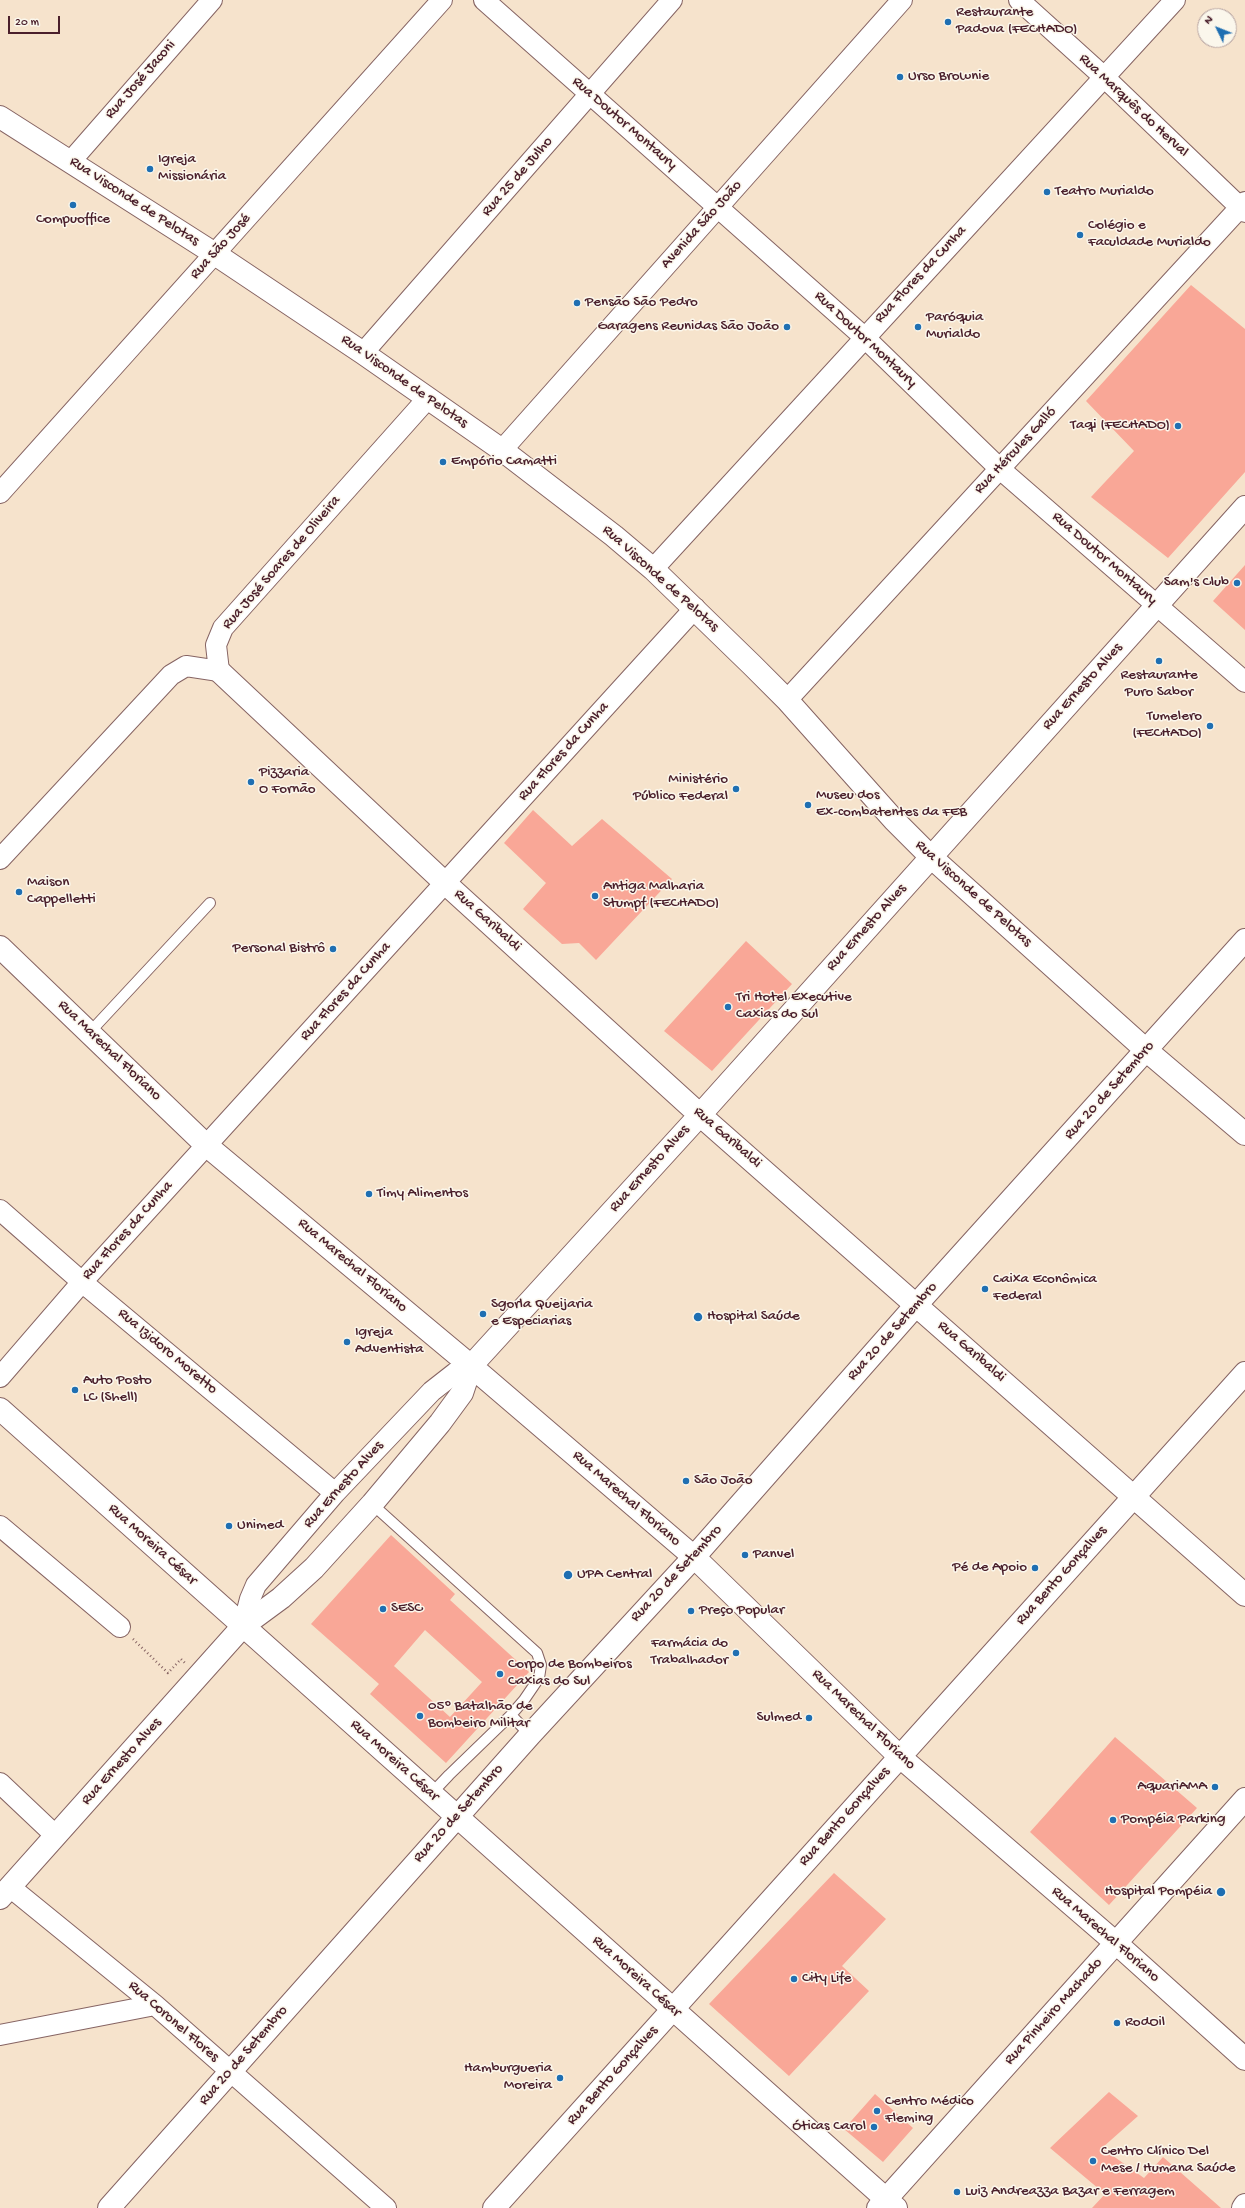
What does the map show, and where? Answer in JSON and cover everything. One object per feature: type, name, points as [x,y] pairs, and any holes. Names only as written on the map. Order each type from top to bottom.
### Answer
[{"type":"street","name":"Rua José Jaconi","points":[[71,161],[212,0]]},
{"type":"street","name":"Rua São José","points":[[0,493],[442,0]]},
{"type":"street","name":"Rua Doutor Montaury","points":[[484,0],[864,337],[1000,469],[1245,682]]},
{"type":"street","name":"Rua 25 de Julho","points":[[363,353],[672,0]]},
{"type":"street","name":"Avenida São João","points":[[502,450],[902,0]]},
{"type":"street","name":"Rua Marquês do Herval","points":[[1019,0],[1104,77],[1243,208]]},
{"type":"street","name":"Rua Flores da Cunha","points":[[653,569],[864,337],[1175,0]]},
{"type":"street","name":"Rua Visconde de Pelotas","points":[[0,117],[215,254],[363,353],[502,450],[578,508],[653,569],[787,700],[894,820],[931,857],[1146,1050],[1245,1134]]},
{"type":"street","name":"Rua Hércules Galló","points":[[787,700],[1243,208]]},
{"type":"street","name":"Rua José Soares de Oliveira","points":[[219,671],[216,645],[223,628],[428,398]]},
{"type":"street","name":"Rua Ernesto Alves","points":[[5,1893],[243,1626],[281,1598],[314,1568],[372,1504],[445,1417],[462,1393],[471,1366],[700,1115],[1245,507]]},
{"type":"street","name":"Rua Flores da Cunha","points":[[0,1378],[82,1282],[694,608]]},
{"type":"street","points":[[0,859],[153,691],[171,675],[186,666],[219,671]]},
{"type":"street","name":"Rua Garibaldi","points":[[219,671],[445,883],[700,1115],[917,1304],[1245,1594]]},
{"type":"street","name":"Rua 20 de Setembro","points":[[109,2208],[530,1735],[694,1557],[917,1304],[1245,940]]},
{"type":"street","name":"Rua Marechal Floriano","points":[[0,947],[206,1145],[471,1366],[694,1557],[899,1756],[1116,1943],[1245,2059]]},
{"type":"street","name":"Rua Izidoro Moretto","points":[[0,1210],[82,1282],[335,1493]]},
{"type":"street","name":"Rua Ernesto Alves","points":[[243,1626],[250,1599],[256,1585],[335,1493],[432,1391],[455,1373],[471,1366]]},
{"type":"street","name":"Rua Bento Gonçalves","points":[[494,2208],[1245,1373]]},
{"type":"street","name":"Rua Moreira César","points":[[0,1410],[672,2009],[887,2205]]},
{"type":"street","points":[[0,1526],[120,1627]]},
{"type":"street","points":[[0,1783],[56,1836]]},
{"type":"street","name":"Rua Pinheiro Machado","points":[[887,2205],[1245,1798]]},
{"type":"street","name":"Rua Coronel Flores","points":[[5,1893],[155,2005],[386,2208]]},
{"type":"street","points":[[0,2035],[155,2005]]},
{"type":"lane","points":[[90,1032],[210,903]]},
{"type":"lane","points":[[372,1504],[537,1653],[541,1665],[539,1678],[512,1715],[449,1774],[431,1794]]},
{"type":"lane","points":[[512,1715],[530,1735]]},
{"type":"path","points":[[120,1627],[168,1673],[181,1659],[199,1675]]},
{"type":"building","name":"Taqi (FECHADO)","points":[[1191,285],[1245,329],[1245,472],[1168,558],[1091,497],[1134,451],[1086,401]]},
{"type":"building","name":"Sam's Club","points":[[1245,565],[1245,630],[1213,601]]},
{"type":"building","name":"Antiga Malharia Stumpf (FECHADO)","points":[[533,810],[572,846],[602,819],[672,879],[596,960],[579,943],[562,944],[523,909],[546,883],[504,843]]},
{"type":"building","name":"Tri Hotel Executive Caxias do Sul","points":[[746,941],[792,984],[712,1071],[664,1031]]},
{"type":"building","points":[[391,1535],[455,1594],[450,1600],[529,1672],[446,1763],[370,1694],[379,1684],[311,1624]],"holes":[[[425,1630],[482,1682],[450,1717],[394,1666]]]},
{"type":"building","name":"Pompéia Parking","points":[[1115,1737],[1197,1808],[1109,1905],[1030,1832]]},
{"type":"building","name":"City Life","points":[[834,1873],[886,1919],[842,1966],[869,1991],[789,2076],[709,2004]]},
{"type":"building","name":"Centro Clínico Del Mese / Humana Saúde","points":[[1109,2092],[1138,2116],[1102,2148],[1144,2178],[1163,2157],[1221,2208],[1092,2208],[1105,2194],[1050,2148]]},
{"type":"building","name":"Centro Médico Fleming","points":[[875,2094],[913,2128],[883,2162],[844,2129]]},
{"type":"place","name":"Restaurante Padova (FECHADO)","points":[[948,22]]},
{"type":"place","name":"Urso Brownie","points":[[900,77]]},
{"type":"place","name":"Igreja Missionária","points":[[150,169]]},
{"type":"place","name":"Teatro Murialdo","points":[[1047,192]]},
{"type":"place","name":"Compuoffice","points":[[73,205]]},
{"type":"place","name":"Colégio e Faculdade Murialdo","points":[[1080,235]]},
{"type":"place","name":"Pensão São Pedro","points":[[577,303]]},
{"type":"place","name":"Garagens Reunidas São João","points":[[787,327]]},
{"type":"place","name":"Paróquia Murialdo","points":[[918,327]]},
{"type":"place","name":"Taqi (FECHADO)","points":[[1178,426]]},
{"type":"place","name":"Empório Camatti","points":[[443,462]]},
{"type":"place","name":"Sam's Club","points":[[1237,583]]},
{"type":"place","name":"Restaurante Puro Sabor","points":[[1159,661]]},
{"type":"place","name":"Tumelero (FECHADO)","points":[[1210,726]]},
{"type":"place","name":"Pizzaria O Fornão","points":[[251,782]]},
{"type":"place","name":"Ministério Público Federal","points":[[736,789]]},
{"type":"place","name":"Museu dos Ex-combatentes da FEB","points":[[808,805]]},
{"type":"place","name":"Maison Cappelletti","points":[[19,892]]},
{"type":"place","name":"Antiga Malharia Stumpf (FECHADO)","points":[[595,896]]},
{"type":"place","name":"Personal Bistrô","points":[[333,949]]},
{"type":"place","name":"Tri Hotel Executive Caxias do Sul","points":[[728,1007]]},
{"type":"place","name":"Timy Alimentos","points":[[369,1194]]},
{"type":"place","name":"Caixa Econômica Federal","points":[[985,1289]]},
{"type":"place","name":"Sgorla Queijaria e Especiarias","points":[[483,1314]]},
{"type":"place","name":"Hospital Saúde","points":[[698,1317]]},
{"type":"place","name":"Igreja Adventista","points":[[347,1342]]},
{"type":"place","name":"Auto Posto LC (Shell)","points":[[75,1390]]},
{"type":"place","name":"São João","points":[[686,1481]]},
{"type":"place","name":"Unimed","points":[[229,1526]]},
{"type":"place","name":"Panvel","points":[[745,1555]]},
{"type":"place","name":"Pé de Apoio","points":[[1035,1568]]},
{"type":"place","name":"UPA Central","points":[[568,1575]]},
{"type":"place","name":"SESC","points":[[383,1609]]},
{"type":"place","name":"Preço Popular","points":[[691,1611]]},
{"type":"place","name":"Farmácia do Trabalhador","points":[[736,1653]]},
{"type":"place","name":"Corpo de Bombeiros Caxias do Sul","points":[[500,1674]]},
{"type":"place","name":"05º Batalhão de Bombeiro Militar","points":[[420,1716]]},
{"type":"place","name":"Sulmed","points":[[809,1718]]},
{"type":"place","name":"AquariAMA","points":[[1215,1787]]},
{"type":"place","name":"Pompéia Parking","points":[[1113,1820]]},
{"type":"place","name":"Hospital Pompéia","points":[[1221,1892]]},
{"type":"place","name":"City Life","points":[[794,1979]]},
{"type":"place","name":"RodOil","points":[[1117,2023]]},
{"type":"place","name":"Hamburgueria Moreira","points":[[560,2078]]},
{"type":"place","name":"Centro Médico Fleming","points":[[877,2111]]},
{"type":"place","name":"Óticas Carol","points":[[874,2127]]},
{"type":"place","name":"Centro Clínico Del Mese / Humana Saúde","points":[[1093,2161]]},
{"type":"place","name":"Luiz Andreazza Bazar e Ferragem","points":[[957,2192]]}]
